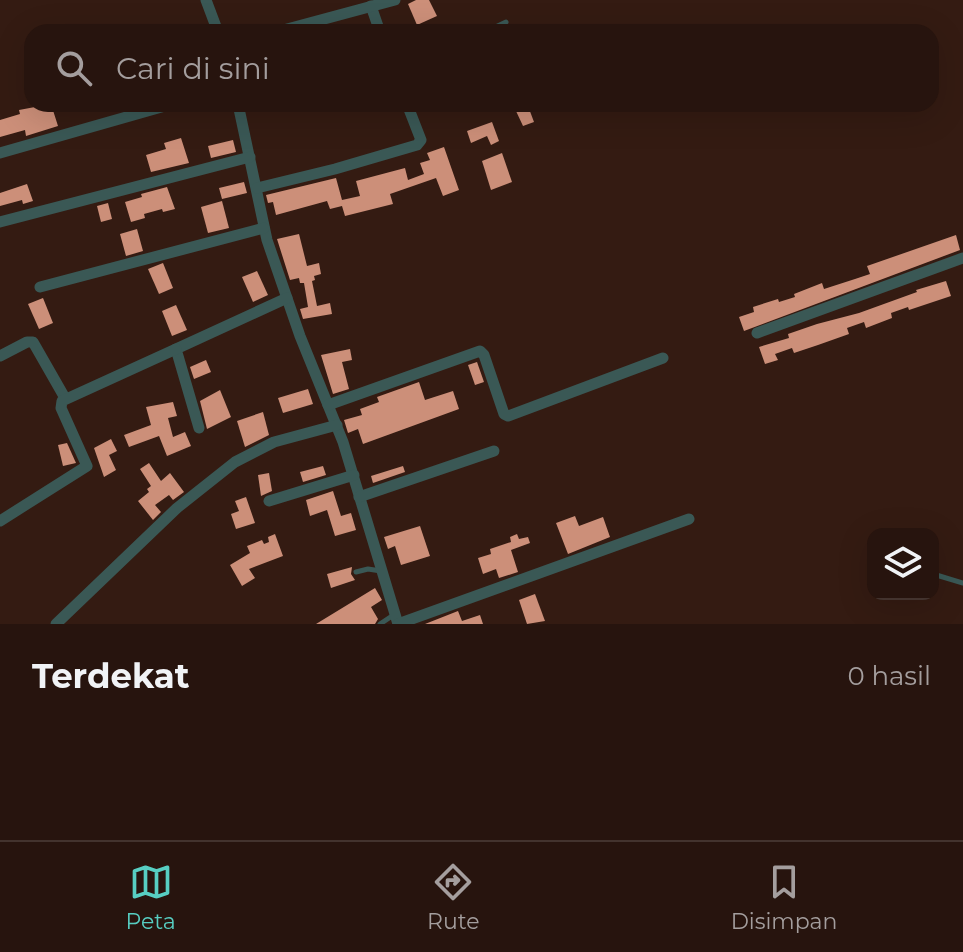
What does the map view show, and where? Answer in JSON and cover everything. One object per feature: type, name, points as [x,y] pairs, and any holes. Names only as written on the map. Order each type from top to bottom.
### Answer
[{"type":"street","points":[[206,0],[215,24]]},
{"type":"street","points":[[305,24],[395,0]]},
{"type":"street","points":[[371,6],[377,24]]},
{"type":"street","points":[[0,153],[144,112]]},
{"type":"street","points":[[240,112],[264,228],[354,475],[397,621],[689,519]]},
{"type":"street","points":[[257,188],[420,144],[419,132],[410,112]]},
{"type":"street","points":[[0,222],[250,157]]},
{"type":"street","points":[[40,287],[264,228]]},
{"type":"street","points":[[757,333],[963,258]]},
{"type":"street","points":[[0,521],[87,466],[61,408],[60,403],[65,398],[287,298]]},
{"type":"street","points":[[0,356],[33,342],[65,398]]},
{"type":"street","points":[[176,349],[199,428]]},
{"type":"street","points":[[328,405],[480,351],[504,414],[508,416],[663,358]]},
{"type":"street","points":[[56,624],[177,508],[235,462],[274,442],[337,425]]},
{"type":"street","points":[[359,497],[494,451]]},
{"type":"street","points":[[269,501],[354,475]]},
{"type":"lane","points":[[502,24],[506,22]]},
{"type":"lane","points":[[356,572],[368,569],[382,572]]},
{"type":"lane","points":[[939,576],[963,583]]},
{"type":"lane","points":[[380,624],[397,621]]},
{"type":"building","points":[[416,0],[429,0],[437,16],[417,24],[408,4]]},
{"type":"building","points":[[19,110],[54,112],[58,126],[26,136],[25,130],[0,137],[0,120],[20,114]]},
{"type":"building","points":[[516,112],[530,112],[534,122],[523,126]]},
{"type":"building","points":[[492,122],[499,141],[491,145],[487,136],[471,143],[467,131]]},
{"type":"building","points":[[181,138],[189,163],[151,172],[146,155],[166,149],[164,143]]},
{"type":"building","points":[[233,140],[236,152],[211,158],[208,146]]},
{"type":"building","points":[[444,147],[459,190],[443,196],[436,178],[390,194],[393,204],[345,216],[342,206],[330,209],[327,201],[276,215],[273,202],[268,203],[266,195],[336,178],[342,200],[360,196],[356,181],[405,168],[408,180],[424,174],[420,163],[430,160],[427,153]]},
{"type":"building","points":[[502,153],[512,182],[491,190],[482,161]]},
{"type":"building","points":[[244,182],[247,193],[222,199],[219,188]]},
{"type":"building","points":[[27,184],[33,201],[23,204],[22,200],[0,206],[0,193]]},
{"type":"building","points":[[167,187],[175,209],[144,214],[145,218],[131,222],[125,202]]},
{"type":"building","points":[[222,201],[229,228],[208,233],[201,207]]},
{"type":"building","points":[[108,203],[112,219],[101,222],[97,206]]},
{"type":"building","points":[[137,229],[143,251],[126,256],[120,234]]},
{"type":"building","points":[[299,234],[307,266],[319,263],[321,274],[314,276],[315,280],[312,281],[317,306],[330,303],[332,314],[303,319],[300,309],[308,307],[304,283],[300,283],[299,278],[290,280],[277,239]]},
{"type":"building","points":[[956,235],[960,250],[744,331],[739,317],[754,312],[753,307],[795,297],[794,294],[822,283],[824,289],[870,274],[867,266]]},
{"type":"building","points":[[163,263],[173,288],[159,294],[148,269]]},
{"type":"building","points":[[257,271],[268,295],[253,302],[242,277]]},
{"type":"building","points":[[946,281],[951,296],[891,313],[892,318],[866,328],[864,322],[847,328],[849,334],[794,353],[792,348],[775,354],[778,360],[765,364],[759,347],[789,338],[788,334],[859,313]]},
{"type":"building","points":[[43,298],[53,323],[39,329],[28,304]]},
{"type":"building","points":[[176,305],[187,330],[172,336],[162,311]]},
{"type":"building","points":[[350,349],[352,360],[342,362],[349,389],[333,394],[321,355]]},
{"type":"building","points":[[206,360],[211,372],[194,379],[190,367]]},
{"type":"building","points":[[477,362],[484,382],[475,385],[468,365]]},
{"type":"building","points":[[419,382],[425,400],[453,391],[459,409],[363,444],[358,429],[348,433],[344,420],[362,415],[360,409],[379,402],[377,397]]},
{"type":"building","points":[[308,389],[313,404],[283,413],[278,398]]},
{"type":"building","points":[[220,390],[231,417],[207,429],[200,401]]},
{"type":"building","points":[[173,402],[177,416],[168,418],[173,437],[185,432],[191,446],[167,456],[159,436],[129,447],[124,435],[151,425],[146,407]]},
{"type":"building","points":[[263,412],[269,435],[245,447],[237,421]]},
{"type":"building","points":[[111,439],[117,451],[109,455],[116,470],[104,477],[94,448]]},
{"type":"building","points":[[67,443],[76,463],[63,466],[58,445]]},
{"type":"building","points":[[149,463],[161,481],[170,473],[184,492],[173,500],[169,495],[155,505],[161,512],[153,520],[138,501],[149,492],[147,489],[151,486],[140,469]]},
{"type":"building","points":[[323,466],[326,475],[303,482],[300,472]]},
{"type":"building","points":[[403,466],[405,472],[373,483],[371,476]]},
{"type":"building","points":[[269,473],[272,491],[261,496],[258,475]]},
{"type":"building","points":[[333,491],[341,516],[351,513],[356,530],[335,536],[327,510],[310,516],[306,500]]},
{"type":"building","points":[[246,497],[255,523],[236,529],[231,514],[239,511],[235,501]]},
{"type":"building","points":[[575,516],[579,526],[603,517],[610,537],[568,554],[556,523]]},
{"type":"building","points":[[420,526],[430,556],[401,565],[395,546],[388,549],[384,537]]},
{"type":"building","points":[[275,534],[283,556],[249,569],[255,578],[242,586],[230,565],[250,553],[247,546],[262,540],[264,544],[269,542],[268,537]]},
{"type":"building","points":[[517,534],[519,539],[528,537],[530,543],[511,550],[518,572],[499,578],[496,569],[483,574],[478,558],[491,554],[490,549],[511,542],[510,537]]},
{"type":"building","points":[[352,567],[351,574],[355,580],[331,588],[327,574]]},
{"type":"building","points":[[375,588],[382,600],[371,607],[378,619],[375,624],[316,624]]},
{"type":"building","points":[[535,594],[545,621],[527,624],[519,600]]},
{"type":"building","points":[[458,611],[462,621],[480,615],[483,624],[425,624]]}]
